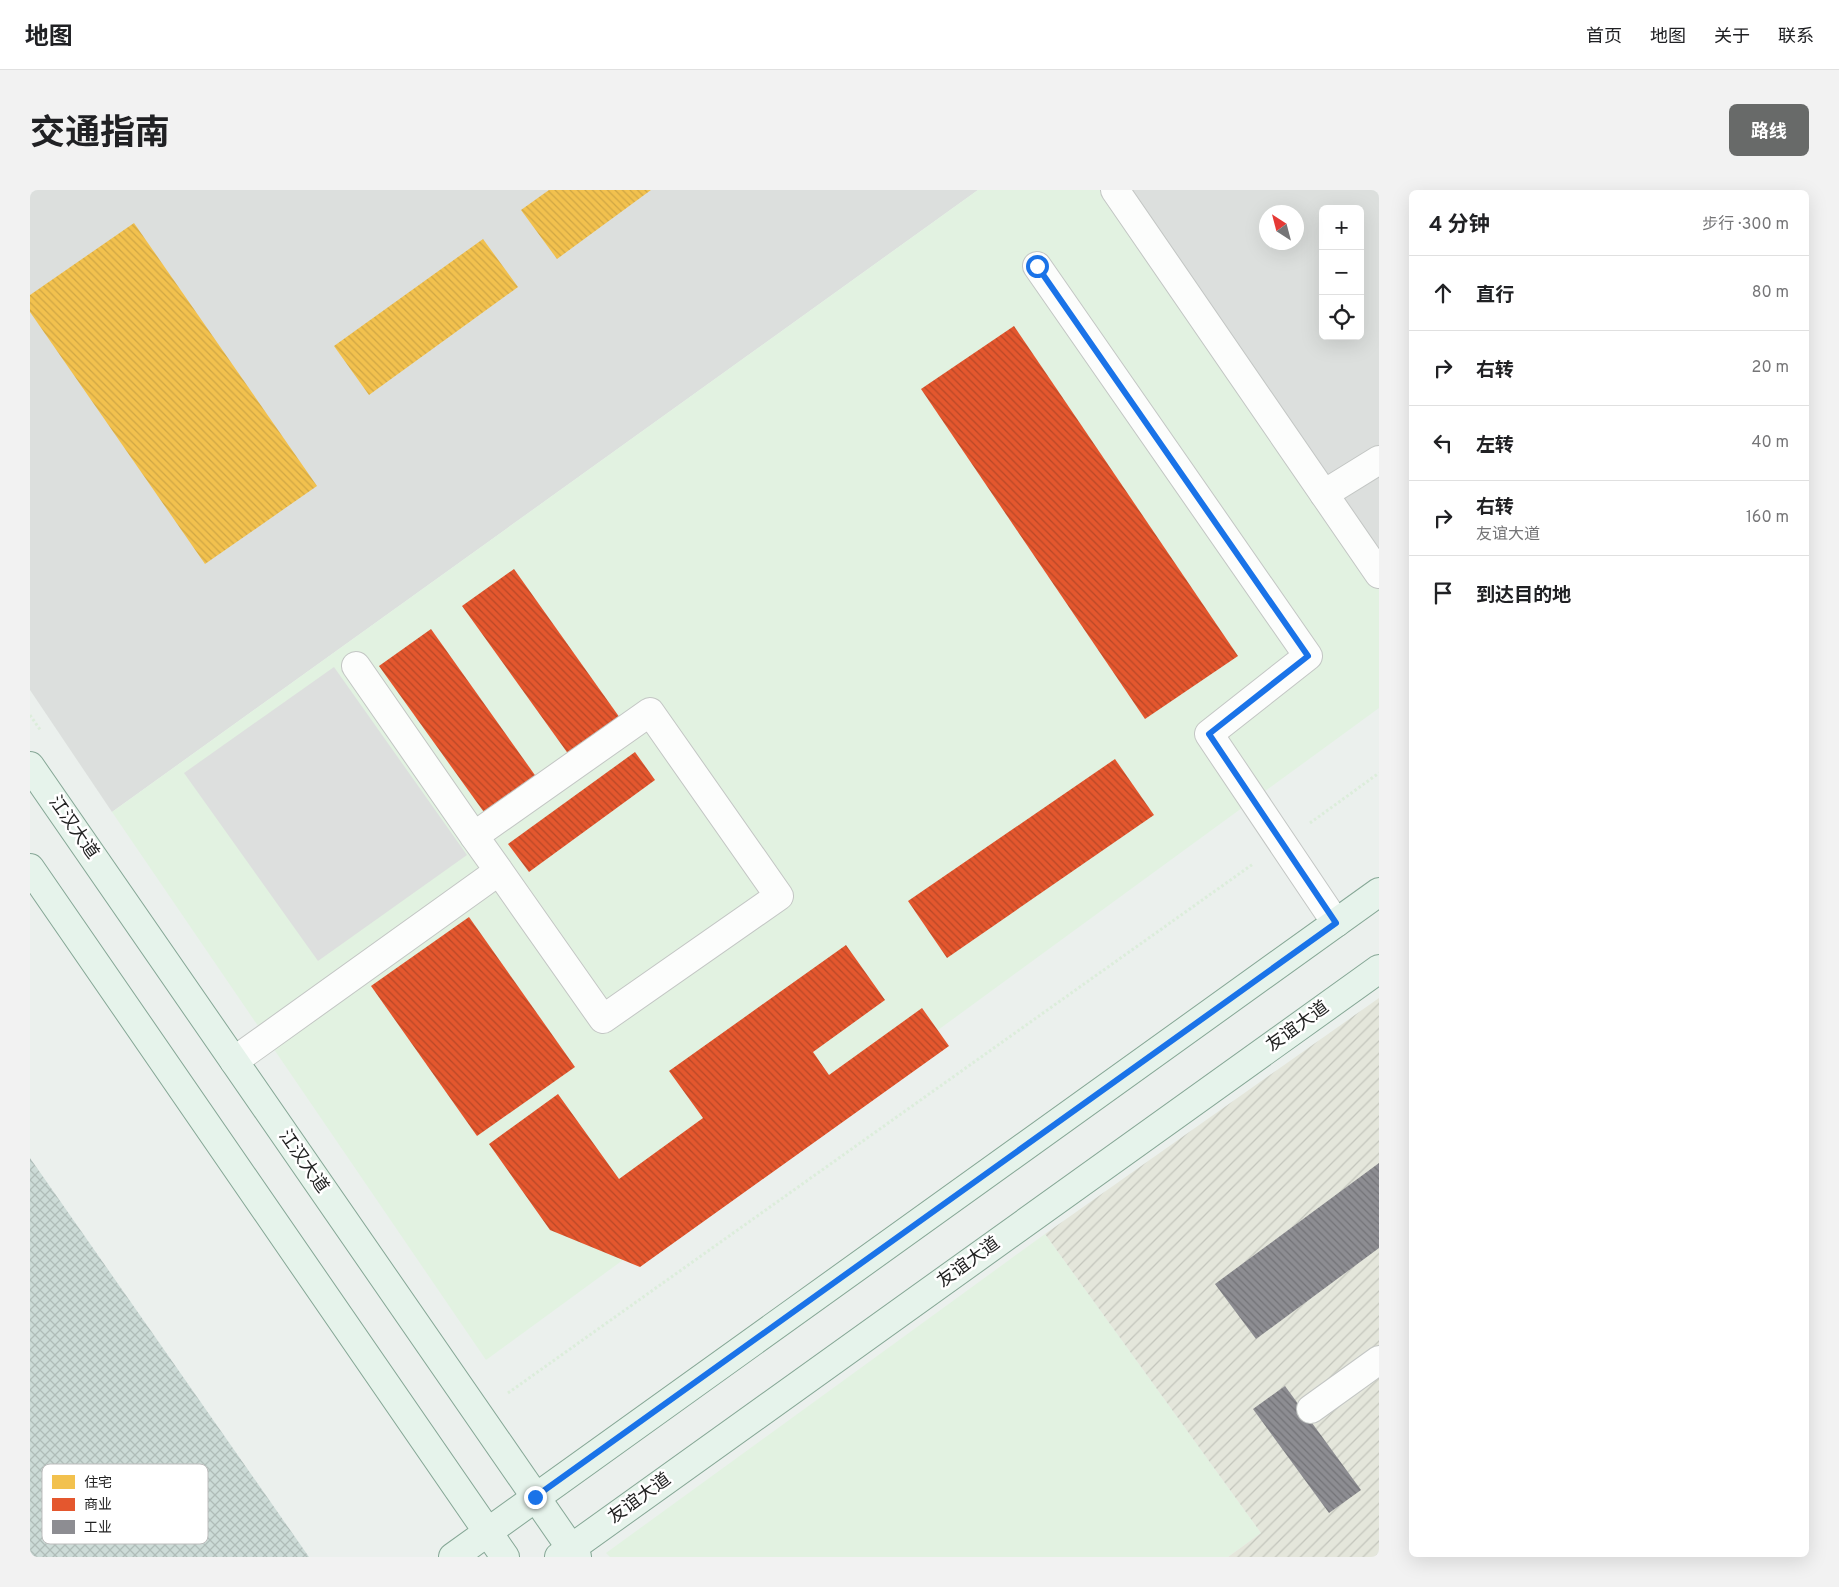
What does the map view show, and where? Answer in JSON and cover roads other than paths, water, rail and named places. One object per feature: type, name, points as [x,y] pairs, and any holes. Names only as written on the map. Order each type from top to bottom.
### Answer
[{"type":"main road","name":"江汉大道","points":[[30,766],[535,1497],[569,1554]]},
{"type":"main road","points":[[30,868],[505,1557]]},
{"type":"main road","points":[[452,1557],[1379,892]]},
{"type":"main road","name":"友谊大道","points":[[569,1554],[1379,969]]},
{"type":"street","points":[[1115,190],[1379,574]]},
{"type":"street","points":[[1037,266],[1308,656],[1209,734],[1336,923]]},
{"type":"street","points":[[1324,494],[1379,460]]},
{"type":"street","points":[[356,666],[474,836],[603,1019],[779,896],[650,712],[474,836]]},
{"type":"street","points":[[234,1061],[499,871]]},
{"type":"street","points":[[1311,1409],[1379,1360]]}]
